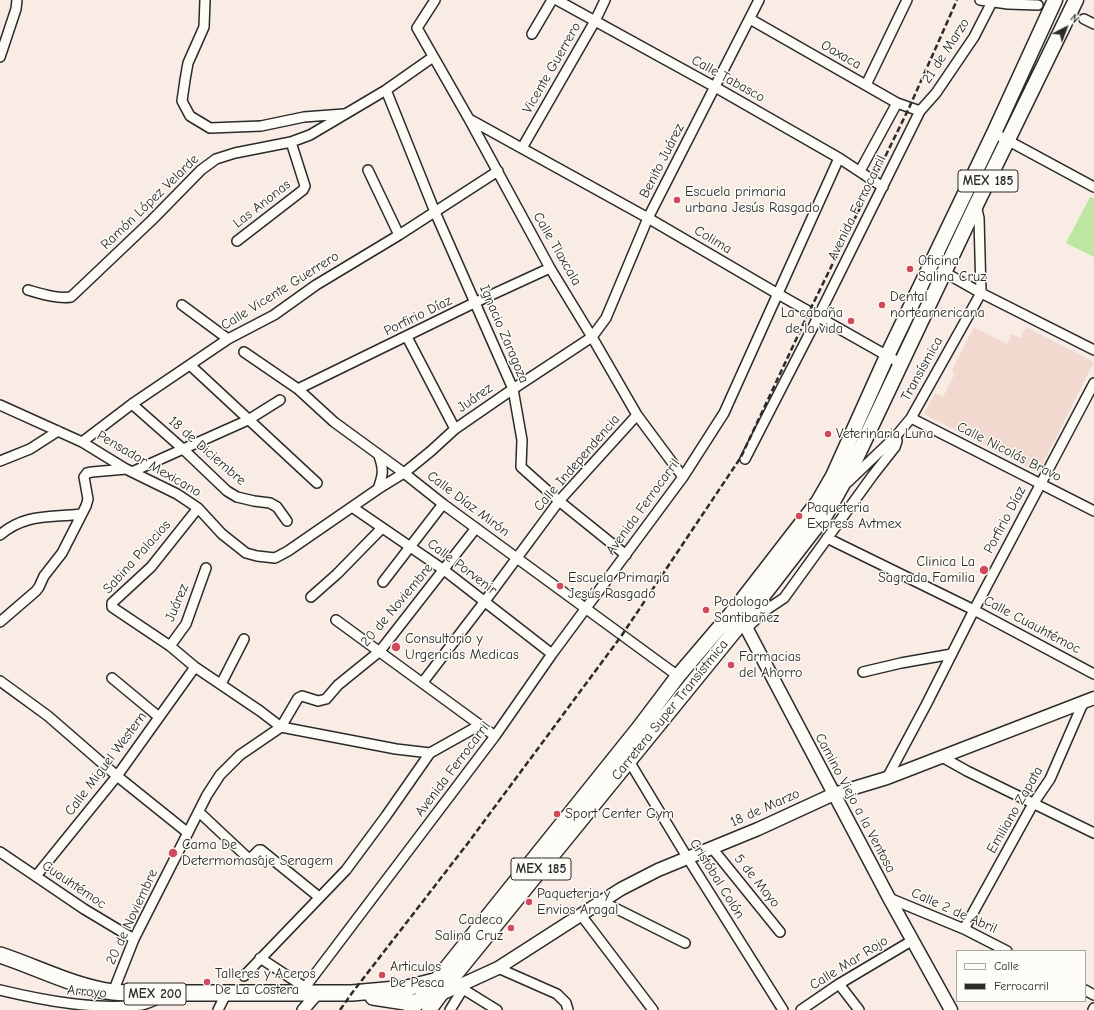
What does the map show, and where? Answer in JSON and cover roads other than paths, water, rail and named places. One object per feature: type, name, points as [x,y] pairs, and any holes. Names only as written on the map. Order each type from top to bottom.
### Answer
[{"type":"highway","name":"MEX 200","points":[[2,954],[65,979],[113,992],[170,994],[308,992],[352,993],[407,988],[437,988],[461,983]]},
{"type":"highway","name":"MEX 200","points":[[352,993],[419,1007],[437,988]]},
{"type":"main road","name":"MEX 185","points":[[887,356],[994,133],[1055,0]]},
{"type":"main road","name":"Carretera Super Transístmica","points":[[437,988],[596,791],[629,761],[745,625],[826,514],[841,489],[900,363],[1076,0]]},
{"type":"main road","name":"Carretera Super Transístmica","points":[[461,983],[678,676],[736,608],[818,502],[833,476],[887,356]]},
{"type":"main road","name":"Camino Viejo a la Ventosa","points":[[736,608],[889,898],[951,1010]]},
{"type":"main road","name":"18 de Marzo","points":[[461,983],[498,968],[633,882],[687,857],[712,848],[834,794],[887,778],[1089,700]]},
{"type":"street","points":[[0,57],[16,9],[17,0]]},
{"type":"street","name":"Ramón López Velarde","points":[[205,0],[204,27],[188,63],[182,101],[190,116],[210,128],[261,126],[304,117],[347,114]]},
{"type":"street","name":"Calle Tlaxcala","points":[[435,0],[417,28],[498,171],[550,268],[637,415],[683,477]]},
{"type":"street","points":[[532,34],[552,0]]},
{"type":"street","name":"Calle Tabasco","points":[[557,0],[715,87],[839,158],[883,187]]},
{"type":"street","name":"Vicente Guerrero","points":[[522,148],[596,21],[605,0]]},
{"type":"street","points":[[980,0],[1008,4],[1038,5]]},
{"type":"street","name":"Benito Juárez","points":[[592,337],[606,318],[648,218],[750,19],[755,1]]},
{"type":"street","points":[[866,85],[904,1]]},
{"type":"street","name":"21 de Marzo","points":[[920,111],[936,93],[974,37],[992,1]]},
{"type":"street","name":"Oaxaca","points":[[750,19],[897,103],[920,111]]},
{"type":"street","points":[[1084,19],[1094,24]]},
{"type":"street","name":"Ramón López Velarde","points":[[28,290],[48,296],[66,298],[71,297],[152,220],[200,170],[216,159],[235,152],[291,142],[310,135],[386,90],[433,57]]},
{"type":"street","name":"Ignacio Zaragoza","points":[[386,90],[435,212],[476,302],[513,389],[522,440],[521,467],[559,501],[626,555]]},
{"type":"street","points":[[860,171],[897,103]]},
{"type":"street","name":"Avenida Ferrocarril","points":[[745,459],[818,317],[920,111]]},
{"type":"street","name":"Colima","points":[[469,119],[648,218],[900,363]]},
{"type":"street","points":[[994,133],[1094,187]]},
{"type":"street","name":"Las Anonas","points":[[238,241],[303,190],[305,186],[291,142]]},
{"type":"street","name":"Avenida Ferrocarril","points":[[308,992],[495,736],[552,654],[683,477],[724,413],[839,158]]},
{"type":"street","points":[[368,170],[399,235]]},
{"type":"street","name":"Calle Vicente Guerrero","points":[[82,442],[132,404],[228,339],[274,315],[316,285],[399,235],[498,171]]},
{"type":"street","points":[[976,205],[979,218],[981,293]]},
{"type":"street","name":"Porfirio Díaz","points":[[298,389],[476,302],[550,268]]},
{"type":"street","points":[[944,272],[981,293],[1094,350]]},
{"type":"street","name":"Transísmica","points":[[841,489],[896,436],[911,418],[981,293]]},
{"type":"street","points":[[182,306],[228,339]]},
{"type":"street","points":[[407,337],[455,429]]},
{"type":"street","name":"Juárez","points":[[275,558],[288,552],[378,489],[404,473],[432,451],[455,429],[592,337]]},
{"type":"street","name":"Calle Díaz Mirón","points":[[244,352],[298,389],[334,422],[404,473],[443,504],[678,676]]},
{"type":"street","points":[[190,365],[317,483]]},
{"type":"street","name":"Porfirio Díaz","points":[[887,778],[1094,383]]},
{"type":"street","points":[[0,622],[39,587],[44,576],[62,553],[86,506],[88,498],[84,477],[87,473],[130,470],[183,449],[248,420],[280,400]]},
{"type":"street","name":"18 de Diciembre","points":[[132,404],[183,449],[227,491],[237,497],[270,503],[277,507],[287,521]]},
{"type":"street","name":"Pensador Mexicano","points":[[0,405],[82,442],[130,470],[177,494],[198,508],[222,534],[246,553],[275,558]]},
{"type":"street","name":"Calle Independencia","points":[[423,682],[486,601],[559,501],[637,415]]},
{"type":"street","name":"Calle Nicolás Bravo","points":[[911,418],[1094,511]]},
{"type":"street","points":[[0,461],[30,449],[58,431]]},
{"type":"street","name":"Transísmica","points":[[745,625],[784,598],[895,447],[898,441],[896,436]]},
{"type":"street","points":[[378,489],[383,476],[379,456]]},
{"type":"street","points":[[383,582],[443,504]]},
{"type":"street","name":"Calle Porvenir","points":[[352,507],[444,570],[486,601],[552,654]]},
{"type":"street","name":"Sabina Palacios","points":[[170,646],[112,607],[112,602],[151,567],[198,508]]},
{"type":"street","points":[[0,535],[20,523],[35,518],[81,514]]},
{"type":"street","points":[[311,597],[337,574],[382,528]]},
{"type":"street","name":"20 de Noviembre","points":[[113,992],[134,939],[199,812],[220,775],[240,755],[281,727],[298,698],[302,696],[318,701],[326,699],[338,685],[380,651],[476,528]]},
{"type":"street","name":"Calle Cuauhtémoc","points":[[827,538],[974,610],[1094,674]]},
{"type":"street","name":"Juárez","points":[[170,646],[186,624],[206,568]]},
{"type":"street","points":[[336,620],[495,736]]},
{"type":"street","points":[[221,684],[244,640]]},
{"type":"street","points":[[170,646],[195,667],[281,727],[396,749],[430,753]]},
{"type":"street","points":[[864,672],[901,662],[952,654]]},
{"type":"street","name":"Calle Miguel Western","points":[[36,876],[117,776],[195,667]]},
{"type":"street","points":[[112,678],[159,717]]},
{"type":"street","points":[[0,681],[48,716],[117,776],[188,833]]},
{"type":"street","name":"Emiliano Zapata","points":[[964,929],[1033,804],[1050,779],[1089,700]]},
{"type":"street","points":[[244,976],[346,870],[430,753],[480,725]]},
{"type":"street","points":[[942,757],[967,771],[1094,833]]},
{"type":"street","name":"Cristóbal Colón","points":[[629,761],[783,1010]]},
{"type":"street","points":[[199,812],[248,858],[250,859],[259,850],[261,850],[319,897]]},
{"type":"street","name":"5 de Mayo","points":[[712,848],[780,932]]},
{"type":"street","name":"Cuauhtémoc","points":[[0,852],[84,909],[134,939]]},
{"type":"street","name":"Calle 2 de Abril","points":[[889,898],[964,929],[1005,950]]},
{"type":"street","points":[[601,901],[685,943]]},
{"type":"street","points":[[581,915],[653,1010]]},
{"type":"street","name":"Calle Mar Rojo","points":[[801,1010],[839,984],[913,940]]},
{"type":"street","points":[[260,958],[308,992],[303,1010]]},
{"type":"street","points":[[498,968],[557,994],[566,1003],[568,1010]]},
{"type":"street","points":[[450,1010],[461,983],[497,1010]]},
{"type":"street","points":[[839,984],[859,1010]]},
{"type":"street","name":"Arroyo","points":[[0,990],[49,1002],[104,1009],[144,1004],[170,994]]},
{"type":"street","points":[[218,1010],[226,994]]},
{"type":"tunnel","points":[[1038,5],[1060,10],[1084,19]]},
{"type":"railway","points":[[340,1010],[468,843],[622,635],[741,457],[809,312],[909,108],[957,0]]},
{"type":"place","name":"Escuela primaria urbana Jesús Rasgado","points":[[677,200]]},
{"type":"place","name":"Oficina Salina Cruz","points":[[910,269]]},
{"type":"place","name":"Dental norteamericana","points":[[882,305]]},
{"type":"place","name":"La cabaña de la vida","points":[[851,321]]},
{"type":"place","name":"Veterinaria Luna","points":[[828,434]]},
{"type":"place","name":"Paqueteria Express Avtmex","points":[[799,516]]},
{"type":"place","name":"Clinica La Sagrada Familia","points":[[984,570]]},
{"type":"place","name":"Escuela Primaria Jesús Rasgado","points":[[560,586]]},
{"type":"place","name":"Podologo Santibañez","points":[[706,610]]},
{"type":"place","name":"Consultorio y Urgencias Medicas","points":[[396,647]]},
{"type":"place","name":"Farmacias del Ahorro","points":[[731,665]]},
{"type":"place","name":"Sport Center Gym","points":[[557,814]]},
{"type":"place","name":"Cama De Determomasaje Seragem","points":[[173,853]]},
{"type":"place","name":"Paqueteria y Envios Aragal","points":[[529,902]]},
{"type":"place","name":"Cadeco Salina Cruz","points":[[511,928]]},
{"type":"place","name":"Articulos De Pesca","points":[[382,975]]},
{"type":"place","name":"Talleres y Aceros De La Costera","points":[[207,982]]}]
